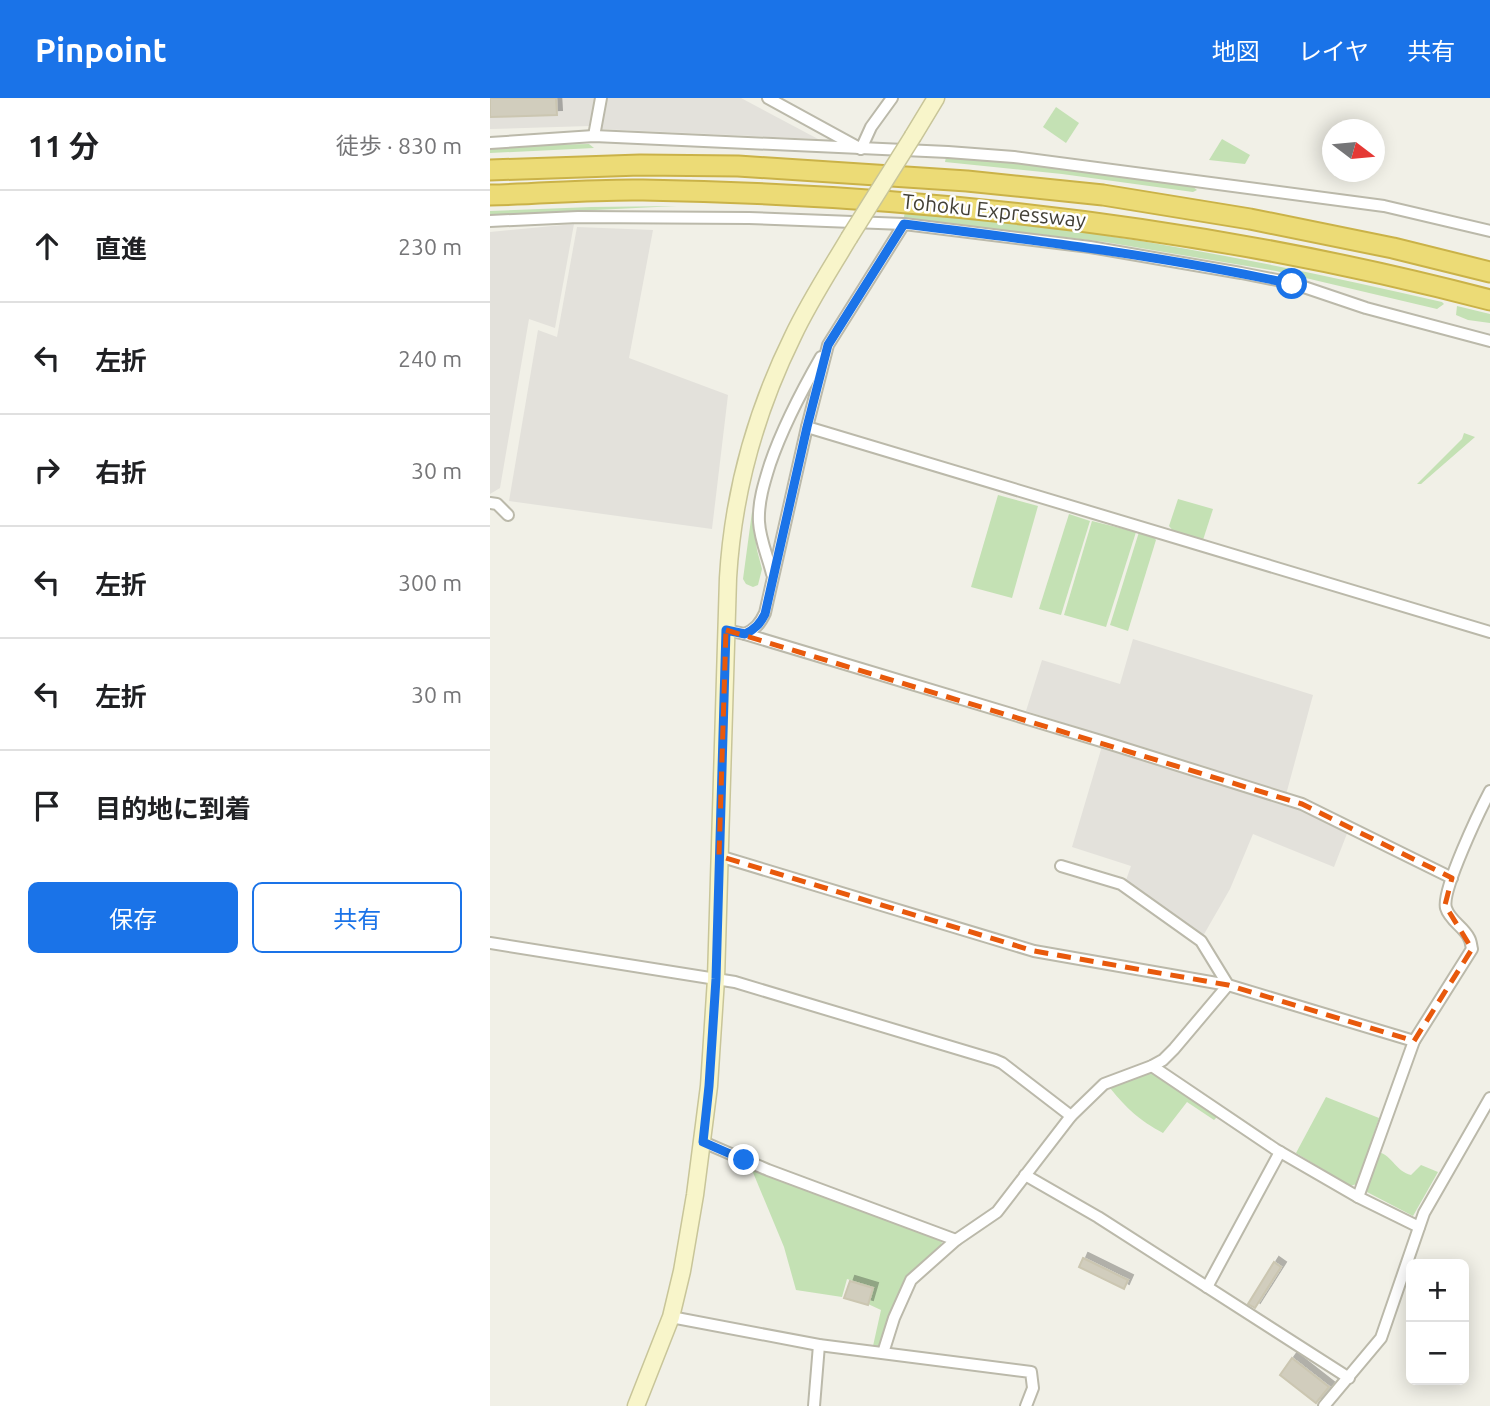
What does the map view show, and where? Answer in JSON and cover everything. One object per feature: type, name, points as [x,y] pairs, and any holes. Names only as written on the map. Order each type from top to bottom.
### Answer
[{"type":"highway","name":"Tohoku Expressway","points":[[490,170],[640,165],[738,166],[967,181],[1103,195],[1250,219],[1393,248],[1490,272]]},
{"type":"highway","name":"Tohoku Expressway","points":[[490,195],[640,190],[831,197],[977,208],[1098,222],[1245,245],[1490,300]]},
{"type":"main road","points":[[636,1406],[671,1317],[682,1271],[703,1142],[716,979],[729,551],[735,510],[751,443],[770,387],[793,335],[849,238],[936,98]]},
{"type":"street","points":[[594,136],[601,98]]},
{"type":"street","points":[[768,98],[860,149]]},
{"type":"street","points":[[860,149],[871,127],[892,98]]},
{"type":"street","points":[[490,143],[594,136],[1014,157],[1384,206],[1490,231]]},
{"type":"street","points":[[490,221],[748,218],[904,224],[1090,247],[1241,272],[1490,341]]},
{"type":"street","points":[[773,577],[759,525],[759,507],[778,440],[828,345],[904,224]]},
{"type":"street","points":[[745,634],[755,629],[765,614],[828,345]]},
{"type":"street","points":[[807,427],[1490,632]]},
{"type":"street","points":[[490,503],[497,504],[508,516]]},
{"type":"street","points":[[726,630],[1088,737],[1302,804],[1452,878]]},
{"type":"street","points":[[1358,1197],[1414,1041],[1472,949],[1469,937],[1450,917],[1445,905],[1452,878],[1475,818],[1490,791]]},
{"type":"street","points":[[719,856],[1034,951],[1228,985],[1414,1041]]},
{"type":"street","points":[[1061,866],[1121,884],[1151,905],[1201,941],[1228,985]]},
{"type":"street","points":[[490,943],[736,982],[995,1060],[1070,1116]]},
{"type":"street","points":[[883,1353],[894,1318],[911,1280],[956,1240],[998,1212],[1070,1116],[1104,1084],[1163,1060],[1228,985]]},
{"type":"street","points":[[1152,1066],[1280,1152],[1358,1197],[1419,1227]]},
{"type":"street","points":[[1324,1406],[1381,1338],[1424,1213],[1490,1098]]},
{"type":"street","points":[[703,1142],[768,1170],[956,1240]]},
{"type":"street","points":[[1207,1287],[1280,1152]]},
{"type":"street","points":[[1025,1175],[1098,1217],[1349,1378]]},
{"type":"street","points":[[671,1317],[819,1345],[1031,1372],[1033,1388],[1026,1406]]},
{"type":"street","points":[[814,1406],[819,1345]]},
{"type":"highlighted area","points":[[726,630],[1302,804],[1452,878],[1445,905],[1472,949],[1414,1041],[1228,985],[1034,951],[719,856]]},
{"type":"shaded area","points":[[490,98],[595,98],[590,126],[490,129]]},
{"type":"shaded area","points":[[605,98],[741,98],[818,139],[600,129]]},
{"type":"shaded area","points":[[574,224],[555,328],[529,319],[500,488],[490,494],[490,232]]},
{"type":"shaded area","points":[[577,227],[653,230],[629,358],[728,395],[712,529],[509,501],[538,330],[557,337]]},
{"type":"shaded area","points":[[1133,639],[1313,695],[1284,802],[1301,807],[1348,831],[1334,867],[1253,834],[1230,889],[1203,936],[1125,883],[1131,866],[1072,847],[1105,736],[1026,711],[1042,660],[1120,684]]},
{"type":"green space","points":[[1056,107],[1079,123],[1066,143],[1043,127]]},
{"type":"green space","points":[[1222,139],[1250,155],[1245,164],[1209,160]]},
{"type":"green space","points":[[589,144],[594,148],[490,153],[490,146]]},
{"type":"green space","points":[[946,157],[1036,164],[1192,186],[1197,190],[1193,192],[1062,174],[945,162]]},
{"type":"green space","points":[[677,206],[490,215],[490,211]]},
{"type":"green space","points":[[905,212],[1059,229],[1203,252],[1444,304],[1437,309],[1276,271],[1105,242],[927,221],[903,221]]},
{"type":"green space","points":[[1457,306],[1490,314],[1490,323],[1468,320],[1456,315]]},
{"type":"green space","points":[[1464,433],[1475,437],[1421,484],[1417,484],[1462,439]]},
{"type":"green space","points":[[998,495],[1038,506],[1012,598],[971,587]]},
{"type":"green space","points":[[1178,499],[1213,509],[1203,540],[1174,532],[1169,526]]},
{"type":"green space","points":[[752,512],[762,569],[758,585],[753,587],[743,579]]},
{"type":"green space","points":[[1069,514],[1090,521],[1061,615],[1039,609]]},
{"type":"green space","points":[[1092,521],[1136,532],[1106,627],[1064,615]]},
{"type":"green space","points":[[1139,532],[1153,536],[1156,540],[1128,631],[1110,625]]},
{"type":"green space","points":[[1155,1071],[1219,1115],[1214,1120],[1187,1102],[1163,1133],[1134,1113],[1110,1088]]},
{"type":"green space","points":[[1326,1097],[1379,1118],[1357,1184],[1350,1186],[1296,1153]]},
{"type":"green space","points":[[1379,1152],[1411,1175],[1421,1165],[1438,1172],[1413,1216],[1365,1191]]},
{"type":"green space","points":[[752,1170],[942,1242],[916,1270],[879,1347],[873,1346],[881,1310],[868,1304],[872,1287],[847,1279],[842,1297],[796,1290],[784,1247]]},
{"type":"building","points":[[490,98],[556,98],[557,115],[490,117]]},
{"type":"building","points":[[1083,1258],[1128,1280],[1124,1289],[1079,1267]]},
{"type":"building","points":[[1274,1262],[1281,1267],[1255,1308],[1248,1304]]},
{"type":"building","points":[[850,1281],[873,1288],[868,1305],[844,1298]]},
{"type":"building","points":[[1292,1358],[1329,1387],[1316,1403],[1280,1375]]},
{"type":"route","points":[[744,1160],[703,1142],[716,979],[726,630],[745,634],[755,629],[765,614],[828,345],[904,224],[1090,247],[1241,272],[1292,284]]}]
